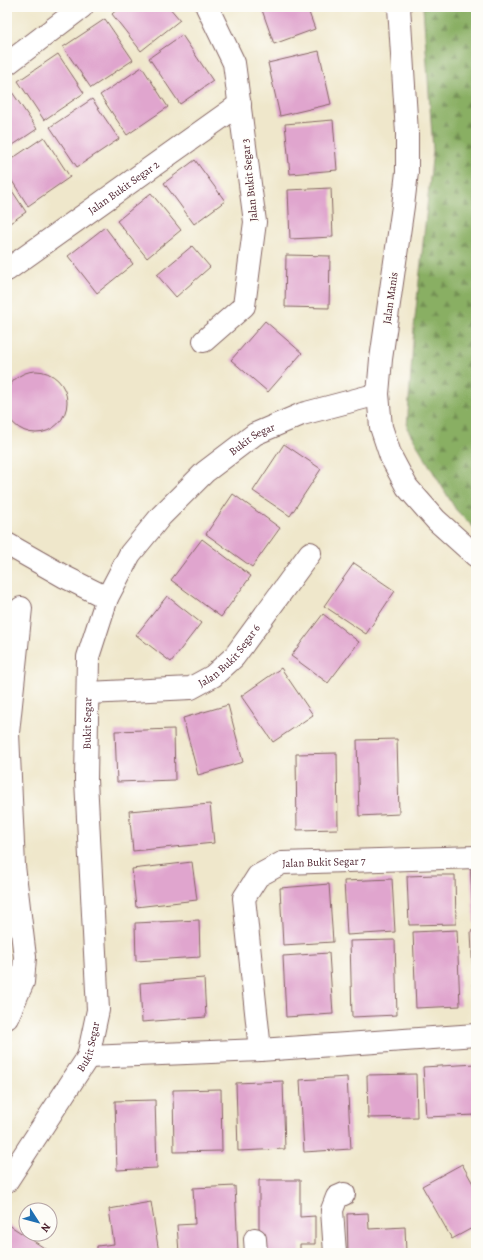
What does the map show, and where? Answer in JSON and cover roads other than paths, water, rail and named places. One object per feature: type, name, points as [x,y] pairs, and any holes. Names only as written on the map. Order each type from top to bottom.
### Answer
[{"type":"street","points":[[7,64],[82,7]]},
{"type":"street","name":"Jalan Bukit Segar 3","points":[[204,341],[244,306],[255,222],[234,63],[207,7]]},
{"type":"street","name":"Jalan Manis","points":[[398,7],[407,133],[407,172],[381,359],[378,394],[381,427],[391,457],[408,487],[436,520],[476,556]]},
{"type":"street","name":"Jalan Bukit Segar 2","points":[[7,270],[240,104]]},
{"type":"street","name":"Bukit Segar","points":[[7,1181],[88,1057],[98,1010],[86,780],[88,657],[107,598],[130,554],[160,516],[205,472],[255,434],[302,414],[378,394]]},
{"type":"street","points":[[7,544],[65,577],[107,598]]},
{"type":"street","name":"Jalan Bukit Segar 6","points":[[88,693],[191,688],[213,676],[234,657],[310,553]]},
{"type":"street","points":[[7,1018],[23,982],[25,957],[14,866],[8,733],[22,608]]},
{"type":"street","name":"Jalan Bukit Segar 7","points":[[260,1050],[244,898],[258,876],[282,863],[476,857]]},
{"type":"street","points":[[88,1057],[260,1050],[476,1035]]},
{"type":"street","points":[[335,1253],[332,1210],[337,1197],[344,1194]]}]
